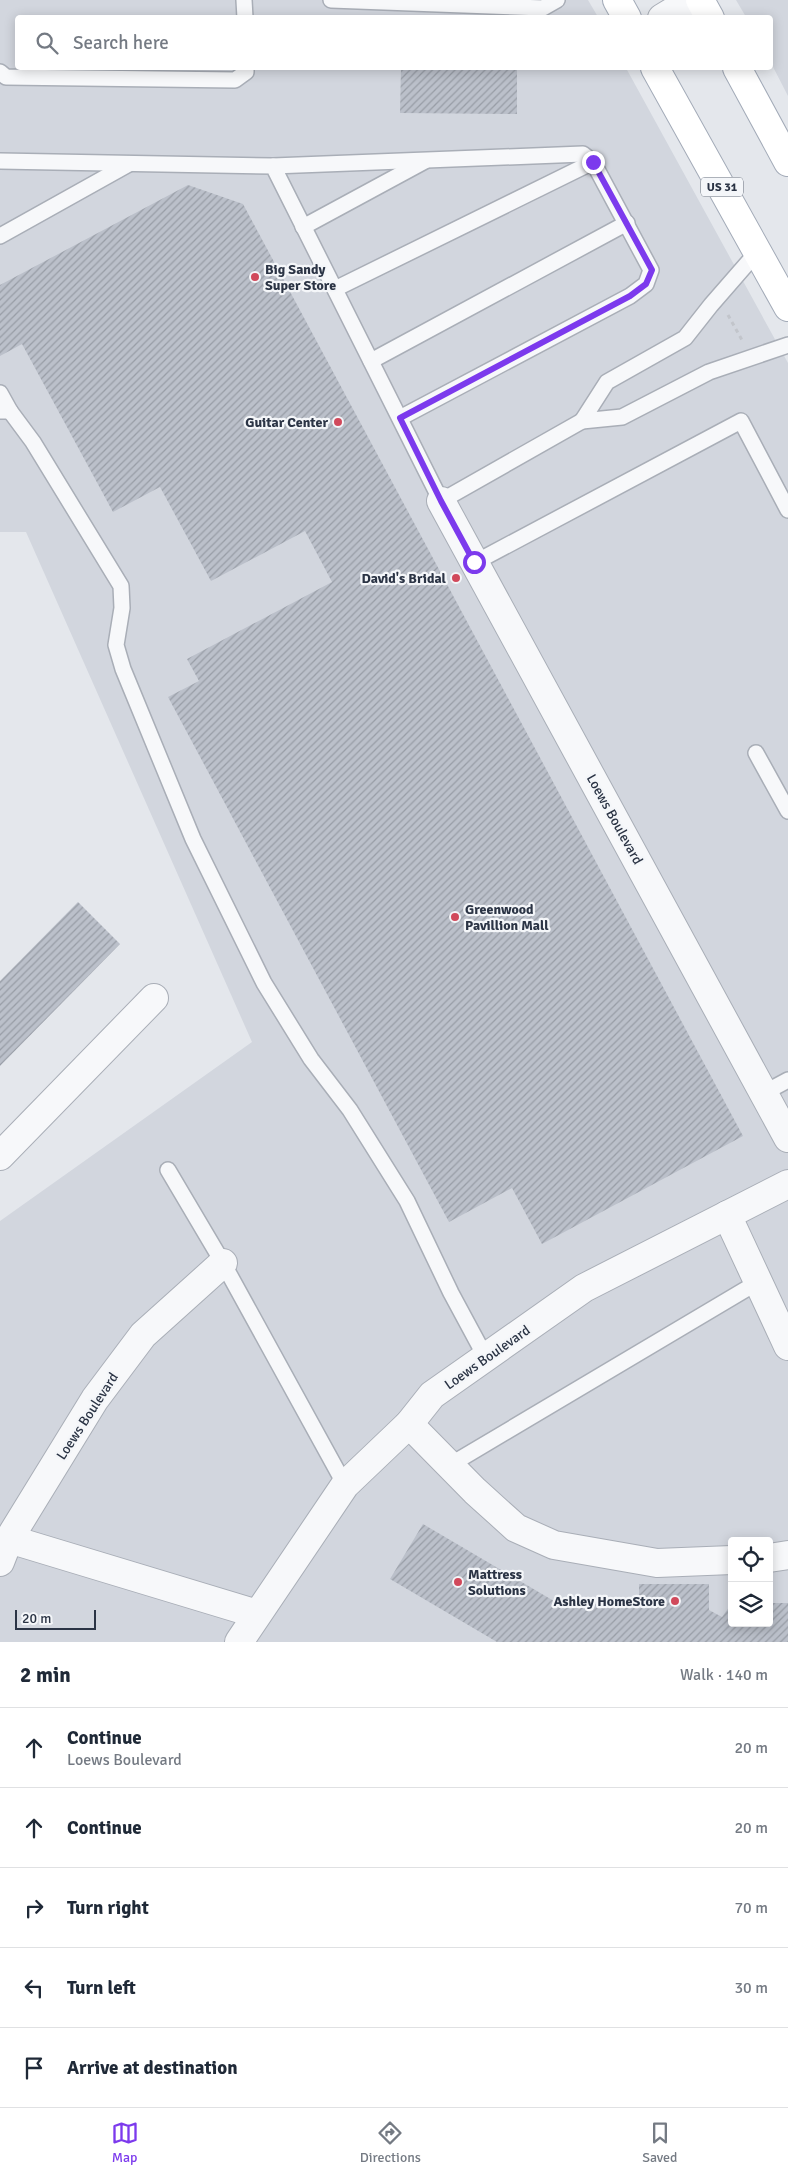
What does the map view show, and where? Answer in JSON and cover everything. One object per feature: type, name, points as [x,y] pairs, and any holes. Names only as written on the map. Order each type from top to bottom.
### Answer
[{"type":"main road","points":[[617,0],[625,15]]},
{"type":"main road","points":[[700,0],[708,15]]},
{"type":"main road","name":"US 31","points":[[656,70],[788,307]]},
{"type":"main road","points":[[738,70],[788,162]]},
{"type":"street","points":[[667,15],[692,0]]},
{"type":"street","name":"Loews Boulevard","points":[[441,501],[788,1138]]},
{"type":"street","points":[[0,1156],[154,998]]},
{"type":"street","name":"Loews Boulevard","points":[[239,1642],[256,1614],[345,1485],[409,1424],[432,1395],[584,1288],[727,1215],[787,1187]]},
{"type":"street","points":[[727,1215],[788,1346]]},
{"type":"street","name":"Loews Boulevard","points":[[223,1263],[138,1342],[95,1399],[5,1551],[256,1614]]},
{"type":"street","points":[[409,1424],[516,1528],[554,1544],[657,1563],[728,1560]]},
{"type":"street","points":[[773,1557],[788,1555]]},
{"type":"lane","points":[[244,0],[245,15]]},
{"type":"lane","points":[[331,0],[497,3],[543,8],[557,0]]},
{"type":"lane","points":[[0,72],[6,77],[235,80],[246,70]]},
{"type":"lane","points":[[0,161],[273,166],[583,154],[593,162],[652,270],[646,284],[630,296],[400,418]]},
{"type":"lane","points":[[303,227],[428,159]]},
{"type":"lane","points":[[335,289],[593,162]]},
{"type":"lane","points":[[0,236],[131,163]]},
{"type":"lane","points":[[273,166],[441,501],[582,421],[622,417],[709,372],[788,345]]},
{"type":"lane","points":[[371,361],[627,223]]},
{"type":"lane","points":[[582,421],[607,382],[685,338],[758,251]]},
{"type":"lane","points":[[0,393],[5,411],[32,442],[121,586],[122,608],[116,645],[123,669],[193,839],[264,983],[311,1059],[350,1110],[407,1201],[451,1293],[486,1358]]},
{"type":"lane","points":[[474,562],[740,421],[788,510]]},
{"type":"lane","points":[[756,753],[788,811]]},
{"type":"lane","points":[[764,1093],[788,1080]]},
{"type":"lane","points":[[168,1170],[223,1263],[345,1485]]},
{"type":"lane","points":[[450,1465],[758,1282]]},
{"type":"path","points":[[724,307],[743,340]]},
{"type":"shaded area","points":[[0,0],[588,0],[597,15],[15,15],[15,70],[627,70],[788,363],[788,1642],[0,1642],[0,1221],[252,1042],[26,532],[0,532]]},
{"type":"shaded area","points":[[736,0],[788,0],[788,96],[773,67],[773,15],[745,15]]},
{"type":"building","points":[[401,70],[517,70],[517,114],[400,113]]},
{"type":"building","name":"Greenwood Pavillion Mall","points":[[188,185],[243,204],[743,1136],[542,1244],[512,1188],[449,1222],[168,697],[199,681],[187,659],[332,582],[305,531],[211,581],[160,487],[113,512],[22,344],[0,356],[0,285]]},
{"type":"building","points":[[78,902],[120,944],[0,1066],[0,981]]},
{"type":"building","name":"Mattress Solutions","points":[[423,1524],[559,1604],[639,1604],[639,1584],[709,1584],[709,1610],[722,1617],[728,1609],[728,1627],[773,1627],[773,1603],[788,1603],[788,1642],[497,1642],[390,1579]]},
{"type":"place","name":"Big Sandy Super Store","points":[[255,277]]},
{"type":"place","name":"Guitar Center","points":[[338,422]]},
{"type":"place","name":"David's Bridal","points":[[456,578]]},
{"type":"place","name":"Greenwood Pavillion Mall","points":[[455,917]]},
{"type":"place","name":"Mattress Solutions","points":[[458,1582]]},
{"type":"place","name":"Ashley HomeStore","points":[[675,1601]]},
{"type":"route","points":[[474,562],[400,418],[630,296],[646,284],[652,270],[593,162]]}]
